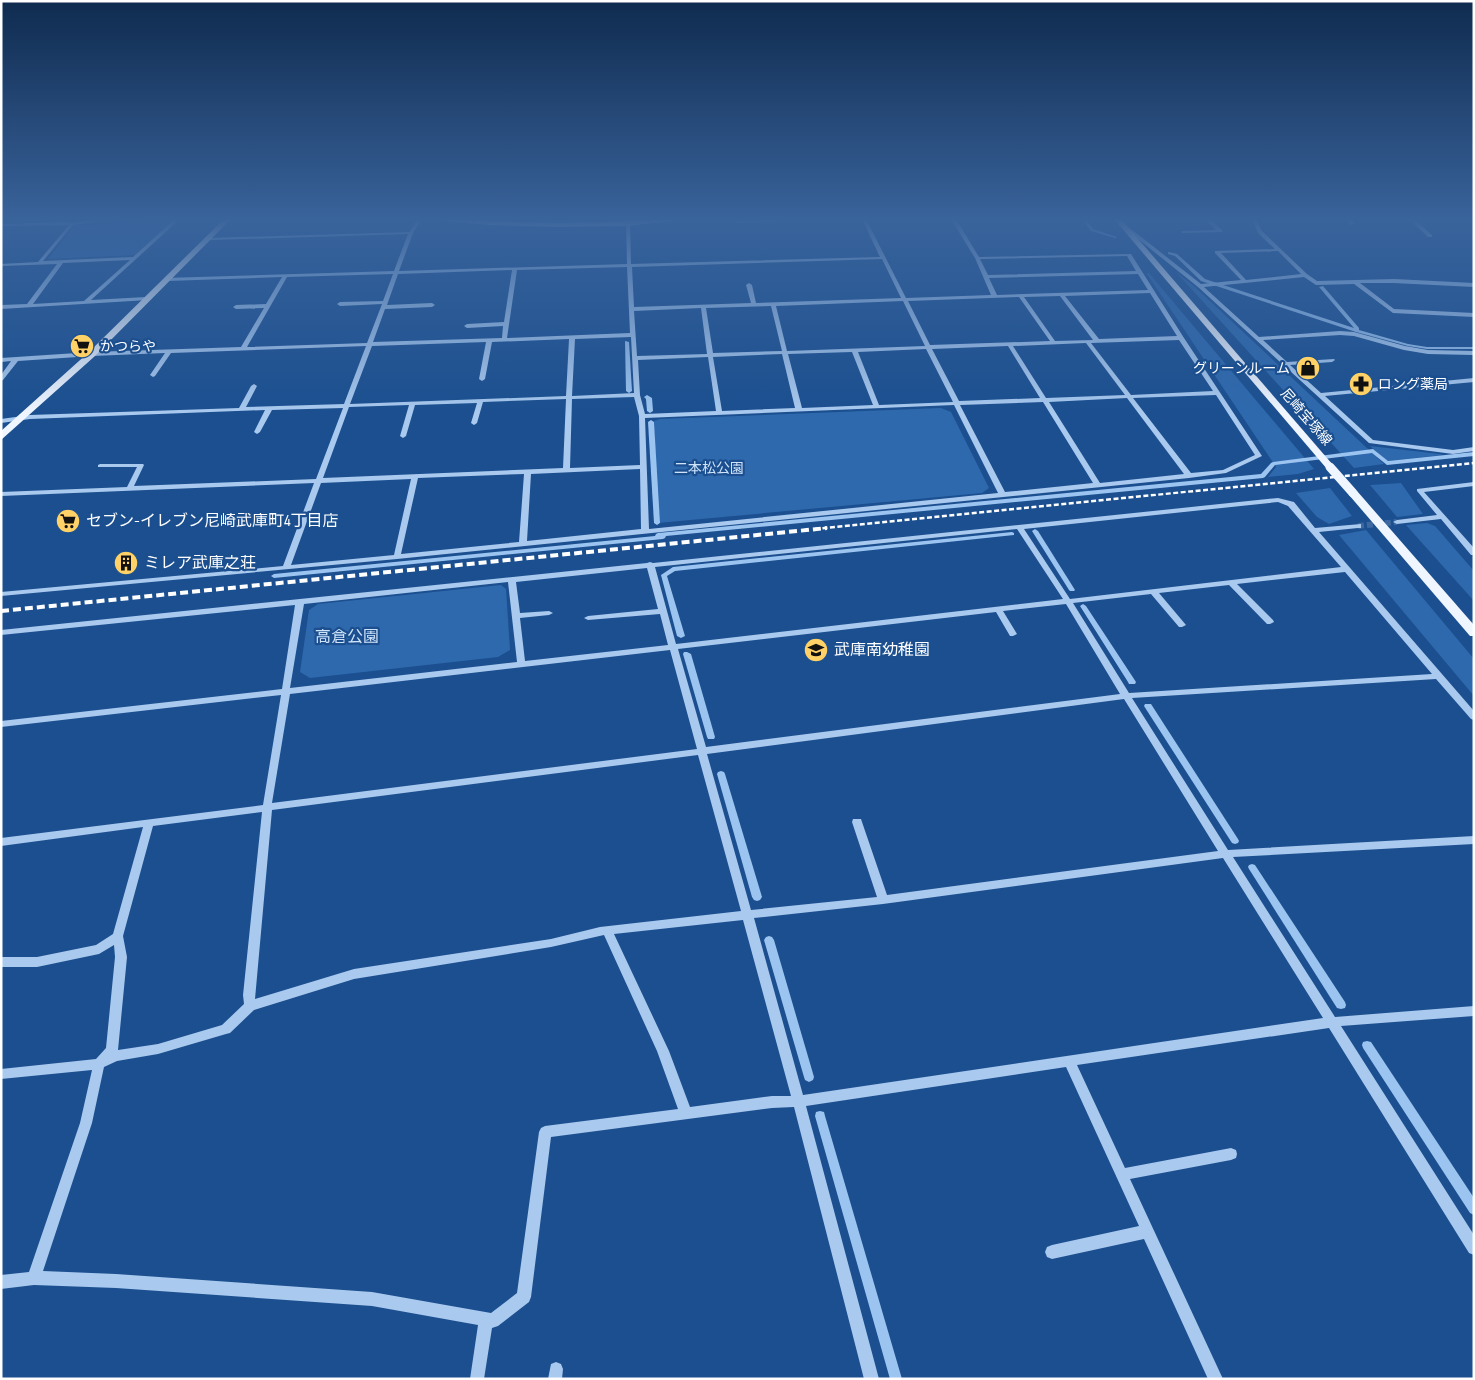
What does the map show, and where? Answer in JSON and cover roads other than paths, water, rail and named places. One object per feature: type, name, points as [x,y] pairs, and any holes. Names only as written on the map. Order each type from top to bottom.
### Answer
[{"type":"main road","points":[[1,437],[17,420],[92,354],[162,283]]},
{"type":"main road","name":"尼崎宝塚線","points":[[1172,283],[1474,633]]},
{"type":"street","points":[[29,305],[45,283]]},
{"type":"street","points":[[86,302],[107,283]]},
{"type":"street","points":[[244,349],[281,283]]},
{"type":"street","points":[[286,568],[393,283]]},
{"type":"street","points":[[504,340],[513,283]]},
{"type":"street","points":[[630,283],[637,394],[642,416],[645,531]]},
{"type":"street","points":[[896,283],[1002,496]]},
{"type":"street","points":[[989,283],[995,297]]},
{"type":"street","points":[[1,594],[397,557],[1189,476],[1224,472],[1259,456],[1180,338],[1147,283]]},
{"type":"street","points":[[1197,283],[1371,442],[1453,452],[1474,449]]},
{"type":"street","points":[[1200,286],[1227,283]]},
{"type":"street","points":[[1357,283],[1393,311],[1474,315]]},
{"type":"street","points":[[1432,283],[1473,286]]},
{"type":"street","points":[[749,285],[754,305]]},
{"type":"street","points":[[632,309],[1151,291]]},
{"type":"street","points":[[1061,294],[1097,341]]},
{"type":"street","points":[[1021,296],[1054,343]]},
{"type":"street","points":[[1,307],[146,299]]},
{"type":"street","points":[[340,304],[432,305]]},
{"type":"street","points":[[773,304],[799,410]]},
{"type":"street","points":[[236,307],[268,306]]},
{"type":"street","points":[[703,306],[720,413]]},
{"type":"street","points":[[467,326],[506,324]]},
{"type":"street","points":[[1258,339],[1340,333],[1354,334],[1404,348],[1428,352],[1474,353]]},
{"type":"street","points":[[1,360],[92,354],[634,335]]},
{"type":"street","points":[[566,470],[571,398],[572,338]]},
{"type":"street","points":[[636,358],[1180,338]]},
{"type":"street","points":[[482,379],[489,340]]},
{"type":"street","points":[[1087,342],[1189,476]]},
{"type":"street","points":[[1010,345],[1098,485]]},
{"type":"street","points":[[855,351],[878,407]]},
{"type":"street","points":[[153,375],[169,352]]},
{"type":"street","points":[[1,379],[16,359]]},
{"type":"street","points":[[1285,364],[1332,360]]},
{"type":"street","points":[[1320,395],[1474,380]]},
{"type":"street","points":[[241,410],[254,386]]},
{"type":"street","points":[[642,416],[956,404],[1128,395],[1216,393]]},
{"type":"street","points":[[1,421],[30,417],[480,402],[637,394]]},
{"type":"street","points":[[474,423],[480,402]]},
{"type":"street","points":[[403,436],[412,404]]},
{"type":"street","points":[[257,432],[269,409]]},
{"type":"street","points":[[100,466],[141,464],[129,489]]},
{"type":"street","points":[[1,494],[642,467]]},
{"type":"street","points":[[523,544],[528,472]]},
{"type":"street","points":[[397,557],[415,477]]},
{"type":"street","points":[[1474,484],[1419,490],[1470,543],[1474,553]]},
{"type":"street","points":[[1,633],[300,600],[1020,528],[1278,500],[1290,504],[1314,530],[1474,717]]},
{"type":"street","points":[[1397,522],[1443,517]]},
{"type":"street","points":[[1314,530],[1358,526]]},
{"type":"street","points":[[1020,528],[1068,600],[1126,696],[1474,1248]]},
{"type":"street","points":[[650,564],[800,1101],[872,1379]]},
{"type":"street","points":[[1,724],[1348,569]]},
{"type":"street","points":[[512,579],[521,664]]},
{"type":"street","points":[[1230,582],[1270,622]]},
{"type":"street","points":[[1153,591],[1182,625]]},
{"type":"street","points":[[250,1006],[249,995],[267,807],[300,600]]},
{"type":"street","points":[[998,609],[1013,634]]},
{"type":"street","points":[[588,618],[662,611]]},
{"type":"street","points":[[516,616],[549,613]]},
{"type":"street","points":[[1,842],[1126,696],[1438,676]]},
{"type":"street","points":[[34,1278],[86,1123],[99,1064],[112,1050],[121,957],[118,936],[149,822]]},
{"type":"street","points":[[858,822],[882,900]]},
{"type":"street","points":[[1,1074],[99,1064],[115,1056],[158,1049],[226,1029],[250,1006],[354,974],[552,943],[607,930],[882,900],[1225,854],[1474,840]]},
{"type":"street","points":[[607,930],[663,1051],[686,1113]]},
{"type":"street","points":[[1,962],[37,962],[99,949],[118,936]]},
{"type":"street","points":[[1,1282],[34,1278],[116,1281],[372,1299],[493,1321],[524,1297],[545,1132],[686,1113],[800,1101],[1332,1022],[1474,1011]]},
{"type":"street","points":[[1068,1061],[1215,1379]]},
{"type":"street","points":[[1121,1175],[1231,1154]]},
{"type":"street","points":[[1052,1252],[1148,1231]]},
{"type":"street","points":[[477,1379],[486,1319]]},
{"type":"waterway","points":[[1213,283],[1358,331],[1408,345],[1427,348],[1474,348]]},
{"type":"waterway","points":[[1321,287],[1357,329]]},
{"type":"waterway","points":[[627,342],[629,391]]},
{"type":"waterway","points":[[647,397],[649,398],[650,411]]},
{"type":"waterway","points":[[651,422],[657,523]]},
{"type":"waterway","points":[[658,535],[1263,476],[1273,464],[1373,451],[1387,463],[1474,454]]},
{"type":"waterway","points":[[1035,531],[1072,590]]},
{"type":"waterway","points":[[681,636],[664,575],[673,569],[1012,534]]},
{"type":"waterway","points":[[274,576],[663,537]]},
{"type":"waterway","points":[[1083,606],[1132,682]]},
{"type":"waterway","points":[[687,654],[711,737]]},
{"type":"waterway","points":[[1148,706],[1235,841]]},
{"type":"waterway","points":[[721,774],[757,897]]},
{"type":"waterway","points":[[1252,867],[1341,1005]]},
{"type":"waterway","points":[[769,940],[809,1077]]},
{"type":"waterway","points":[[1367,1045],[1474,1209]]},
{"type":"waterway","points":[[820,1116],[896,1379]]},
{"type":"tunnel","points":[[1358,526],[1397,522]]},
{"type":"railway","points":[[815,529],[1474,463]]},
{"type":"railway","points":[[1,611],[827,528]]},
{"type":"place","name":"かつらや","points":[[82,346]]},
{"type":"place","name":"グリーンルーム","points":[[1308,368]]},
{"type":"place","name":"ロング薬局","points":[[1361,384]]},
{"type":"place","name":"セブン-イレブン尼崎武庫町4丁目店","points":[[68,521]]},
{"type":"place","name":"ミレア武庫之荘","points":[[126,563]]},
{"type":"place","name":"武庫南幼稚園","points":[[816,650]]},
{"type":"park label","name":"二本松公園","points":[[709,468]]},
{"type":"park label","name":"高倉公園","points":[[347,637]]}]
